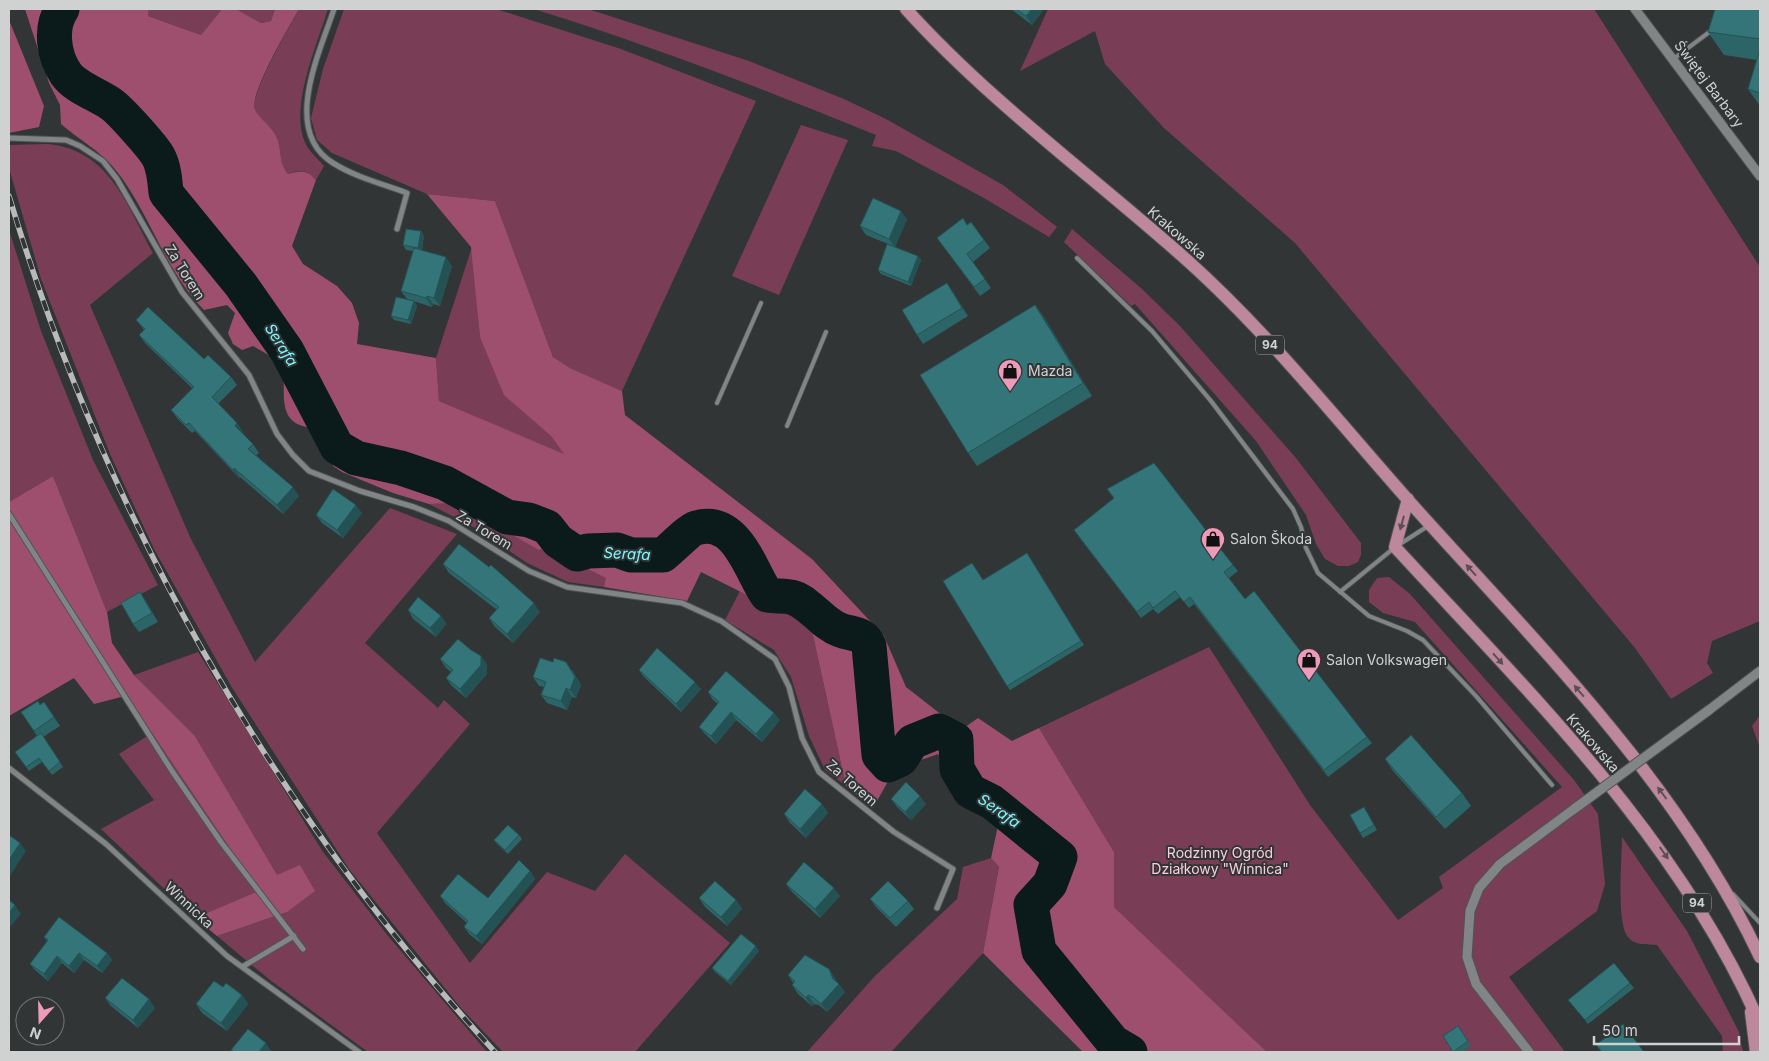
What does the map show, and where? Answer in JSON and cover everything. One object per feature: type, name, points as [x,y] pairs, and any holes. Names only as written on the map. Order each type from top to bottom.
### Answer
[{"type":"main road","name":"Krakowska","points":[[906,9],[979,82],[1191,264],[1256,329],[1610,728],[1681,820],[1717,878],[1760,957]]},
{"type":"main road","points":[[1396,547],[1408,499]]},
{"type":"main road","name":"Krakowska","points":[[1396,547],[1581,750],[1634,814],[1662,851],[1710,923],[1749,998],[1760,1024]]},
{"type":"main road","points":[[1749,998],[1756,1052]]},
{"type":"street","points":[[334,9],[310,82],[306,121],[321,154],[333,164],[407,193],[397,229]]},
{"type":"street","name":"Świętej Barbary","points":[[1635,9],[1760,176]]},
{"type":"street","name":"Za Torem","points":[[9,138],[66,140],[80,146],[103,162],[117,179],[182,292],[249,375],[277,434],[292,455],[309,471],[360,491],[414,507],[449,521],[529,571],[567,587],[682,604],[721,621],[775,659],[789,687],[802,738],[819,772],[894,832],[954,869],[937,908]]},
{"type":"street","points":[[9,514],[178,779],[221,842],[303,949]]},
{"type":"street","points":[[1529,1052],[1476,984],[1467,957],[1470,911],[1479,888],[1500,864],[1760,671]]},
{"type":"street","name":"Winnicka","points":[[9,768],[106,844],[227,956],[359,1052]]},
{"type":"street","points":[[242,967],[294,936]]},
{"type":"lane","points":[[1672,60],[1707,31],[1716,28]]},
{"type":"lane","points":[[1077,258],[1152,331],[1212,401],[1293,509],[1301,527],[1306,548],[1318,573],[1369,616],[1407,631],[1423,640],[1476,696],[1552,785]]},
{"type":"lane","points":[[716,403],[761,303]]},
{"type":"lane","points":[[787,426],[826,332]]},
{"type":"lane","points":[[1340,592],[1396,547],[1430,524]]},
{"type":"lane","points":[[1717,878],[1760,923]]},
{"type":"green space","points":[[149,9],[222,9],[201,35],[148,16]]},
{"type":"green space","points":[[236,9],[275,9],[271,21],[261,23]]},
{"type":"green space","points":[[299,9],[328,9],[306,79],[300,117],[302,134],[308,148],[324,166],[316,180],[304,171],[288,174],[282,164],[279,144],[275,134],[255,111],[255,103],[263,77]]},
{"type":"green space","points":[[344,9],[496,9],[621,49],[756,101],[622,391],[570,368],[553,357],[495,201],[427,194],[332,153],[317,140],[311,118],[323,69]]},
{"type":"green space","points":[[534,9],[588,9],[749,61],[844,99],[886,119],[1003,185],[1057,227],[1049,237],[984,198],[896,151],[872,146],[876,135],[706,68]]},
{"type":"green space","points":[[1048,9],[1594,9],[1760,267],[1760,621],[1712,641],[1707,663],[1713,673],[1671,699],[1635,648],[1295,243],[1164,128],[1105,64],[1095,31],[1020,71]]},
{"type":"green space","points":[[801,125],[848,140],[779,295],[732,276]]},
{"type":"green space","points":[[48,144],[69,148],[87,157],[102,169],[125,199],[153,253],[90,305],[190,537],[255,662],[390,508],[457,534],[365,643],[438,708],[444,700],[470,724],[377,833],[470,963],[547,872],[595,891],[625,854],[730,943],[635,1052],[503,1052],[461,1008],[349,869],[231,686],[154,549],[110,454],[41,279],[9,168],[9,145]]},
{"type":"green space","points":[[1072,229],[1142,289],[1180,326],[1296,458],[1361,543],[1361,555],[1358,562],[1349,566],[1338,566],[1325,559],[1316,544],[1306,515],[1256,441],[1135,304],[1131,306],[1064,242]]},
{"type":"green space","points":[[9,230],[41,331],[93,460],[158,585],[107,612],[53,476],[9,502]]},
{"type":"green space","points":[[472,247],[480,337],[534,421],[551,436],[565,455],[439,401],[436,358]]},
{"type":"green space","points":[[457,503],[607,578],[604,587],[568,582],[527,563],[479,530],[429,504]]},
{"type":"green space","name":"Rodzinny Ogród Działkowy \"Winnica\"","points":[[1389,577],[1410,594],[1574,780],[1598,814],[1605,884],[1597,911],[1509,977],[1565,1052],[1267,1052],[1114,907],[1114,852],[1039,728],[1209,647],[1310,805],[1398,920],[1443,888],[1439,877],[1562,787],[1415,622],[1383,613],[1369,602],[1369,590],[1377,578]]},
{"type":"green space","points":[[740,591],[771,606],[790,606],[812,631],[846,786],[825,770],[809,736],[791,677],[774,650],[725,620]]},
{"type":"green space","points":[[198,652],[323,852],[388,936],[487,1052],[368,1052],[270,980],[217,936],[287,912],[277,876],[195,736],[134,675]]},
{"type":"green space","points":[[1760,715],[1760,748],[1752,726]]},
{"type":"green space","points":[[152,733],[260,891],[195,918],[101,829],[154,800],[119,754]]},
{"type":"green space","points":[[1622,837],[1687,931],[1739,1032],[1743,1052],[1723,1052],[1722,1036],[1657,945],[1634,942],[1624,930],[1621,904]]},
{"type":"green space","points":[[991,858],[999,867],[983,953],[891,1052],[807,1052],[875,976],[957,899],[963,867]]},
{"type":"shaded area","points":[[25,9],[149,9],[148,16],[201,35],[222,9],[236,9],[261,23],[271,21],[275,9],[299,9],[263,76],[255,102],[255,110],[275,134],[279,144],[282,164],[288,174],[304,172],[310,174],[316,180],[292,246],[303,264],[337,286],[352,303],[359,323],[357,344],[436,358],[439,401],[564,454],[551,436],[504,395],[480,337],[471,247],[427,194],[495,201],[553,357],[570,368],[622,391],[625,415],[812,559],[884,636],[906,687],[961,730],[978,718],[1012,741],[1039,728],[1114,852],[1114,907],[1267,1052],[1083,1052],[983,953],[999,867],[991,858],[999,821],[955,792],[938,754],[895,769],[873,808],[846,786],[812,631],[790,606],[771,607],[701,572],[687,601],[604,587],[606,578],[544,547],[539,550],[457,503],[429,504],[393,493],[342,472],[333,466],[322,432],[299,425],[288,416],[284,402],[282,363],[253,346],[242,350],[233,344],[228,333],[235,313],[227,305],[204,310],[178,277],[137,202],[114,168],[102,156],[61,124],[60,105],[49,83]]},
{"type":"shaded area","points":[[9,20],[44,106],[39,127],[9,133]]},
{"type":"shaded area","points":[[53,476],[107,612],[112,643],[134,675],[195,736],[277,875],[300,865],[315,891],[287,912],[217,936],[195,918],[259,891],[152,733],[121,697],[94,704],[74,678],[9,716],[9,502]]},
{"type":"building","points":[[1016,9],[1032,9],[1026,16]]},
{"type":"building","points":[[1715,9],[1760,9],[1760,39],[1708,32]]},
{"type":"building","points":[[1760,49],[1760,93],[1748,89]]},
{"type":"building","points":[[873,198],[901,211],[889,239],[860,226]]},
{"type":"building","points":[[963,218],[967,225],[971,222],[984,240],[967,254],[985,279],[974,287],[937,238]]},
{"type":"building","points":[[406,229],[421,231],[418,248],[403,245]]},
{"type":"building","points":[[887,244],[918,256],[908,282],[878,270]]},
{"type":"building","points":[[414,248],[446,257],[434,298],[427,296],[426,298],[401,291]]},
{"type":"building","points":[[947,283],[962,308],[917,335],[902,310]]},
{"type":"building","points":[[396,297],[414,301],[408,320],[391,316]]},
{"type":"building","name":"Mazda","points":[[1035,305],[1083,383],[968,453],[920,375]]},
{"type":"building","points":[[148,307],[204,359],[208,355],[231,377],[212,397],[237,423],[235,426],[253,444],[248,449],[293,487],[277,505],[234,468],[233,470],[189,423],[186,425],[171,410],[194,387],[139,335],[145,329],[136,320]]},
{"type":"building","points":[[1154,463],[1233,565],[1224,572],[1245,599],[1254,591],[1367,737],[1324,770],[1190,597],[1184,602],[1175,591],[1153,608],[1149,602],[1137,612],[1074,530],[1114,498],[1107,489]]},
{"type":"building","points":[[333,489],[356,505],[337,530],[316,515]]},
{"type":"building","points":[[459,544],[489,567],[491,565],[534,603],[507,634],[489,618],[499,607],[443,564]]},
{"type":"building","points":[[1027,553],[1081,641],[1007,686],[943,581],[972,563],[983,580]]},
{"type":"building","points":[[140,592],[152,613],[133,624],[121,603]]},
{"type":"building","points":[[418,597],[441,616],[430,628],[408,610]]},
{"type":"building","points":[[458,639],[481,656],[481,665],[460,689],[446,678],[453,670],[440,659]]},
{"type":"building","points":[[657,648],[695,682],[676,704],[639,670]]},
{"type":"building","points":[[540,658],[553,662],[554,658],[566,662],[575,677],[570,690],[566,688],[561,701],[541,695],[546,682],[533,677]]},
{"type":"building","points":[[726,671],[774,713],[756,734],[731,712],[711,736],[699,727],[719,702],[708,692]]},
{"type":"building","points":[[38,701],[40,705],[44,702],[54,717],[34,731],[21,712]]},
{"type":"building","points":[[41,733],[60,762],[49,771],[39,758],[26,767],[15,752]]},
{"type":"building","points":[[1411,735],[1462,793],[1436,817],[1385,759]]},
{"type":"building","points":[[906,782],[920,796],[905,812],[891,799]]},
{"type":"building","points":[[805,789],[822,804],[800,829],[784,814]]},
{"type":"building","points":[[1364,807],[1374,825],[1360,833],[1350,815]]},
{"type":"building","points":[[508,825],[519,835],[505,850],[494,840]]},
{"type":"building","points":[[9,835],[20,843],[9,860]]},
{"type":"building","points":[[519,860],[530,871],[476,936],[464,927],[468,921],[440,896],[458,874],[488,898]]},
{"type":"building","points":[[804,862],[834,888],[815,909],[786,884]]},
{"type":"building","points":[[715,881],[736,900],[721,917],[699,898]]},
{"type":"building","points":[[888,881],[908,901],[890,918],[870,899]]},
{"type":"building","points":[[9,900],[15,905],[9,913]]},
{"type":"building","points":[[59,917],[107,953],[97,966],[79,953],[69,966],[57,956],[44,974],[30,964],[48,940],[44,937]]},
{"type":"building","points":[[741,934],[756,946],[728,981],[712,968]]},
{"type":"building","points":[[805,955],[829,969],[833,979],[839,984],[821,1004],[808,995],[806,998],[792,985],[795,981],[788,975]]},
{"type":"building","points":[[1614,963],[1630,983],[1585,1020],[1568,1000]]},
{"type":"building","points":[[122,978],[149,999],[133,1020],[105,998]]},
{"type":"building","points":[[214,981],[223,987],[226,983],[242,995],[221,1023],[196,1004]]},
{"type":"building","points":[[1623,1024],[1644,1052],[1602,1052],[1596,1045]]},
{"type":"building","points":[[1458,1026],[1468,1041],[1453,1052],[1443,1036]]},
{"type":"building","points":[[248,1029],[266,1043],[259,1052],[234,1052],[231,1050]]},
{"type":"waterway","name":"Serafa","points":[[62,9],[56,24],[55,41],[58,58],[66,74],[75,83],[115,108],[136,128],[155,151],[163,169],[166,193],[241,285],[287,351],[337,447],[356,458],[401,468],[445,483],[507,517],[529,520],[547,527],[558,541],[577,554],[588,551],[617,550],[631,555],[663,555],[696,528],[710,526],[722,530],[732,537],[741,548],[767,595],[791,597],[800,601],[834,627],[861,636],[867,641],[879,755],[888,765],[901,759],[912,742],[939,731],[956,740],[957,769],[970,791],[992,802],[1060,857],[1050,884],[1031,905],[1039,951],[1113,1042],[1130,1052]]},
{"type":"railway","points":[[9,196],[48,314],[93,429],[145,542],[203,651],[267,758],[338,860],[413,958],[495,1052]]},
{"type":"place","name":"Mazda","points":[[1010,392]]},
{"type":"place","name":"Salon Škoda","points":[[1213,560]]},
{"type":"place","name":"Salon Volkswagen","points":[[1309,681]]}]
